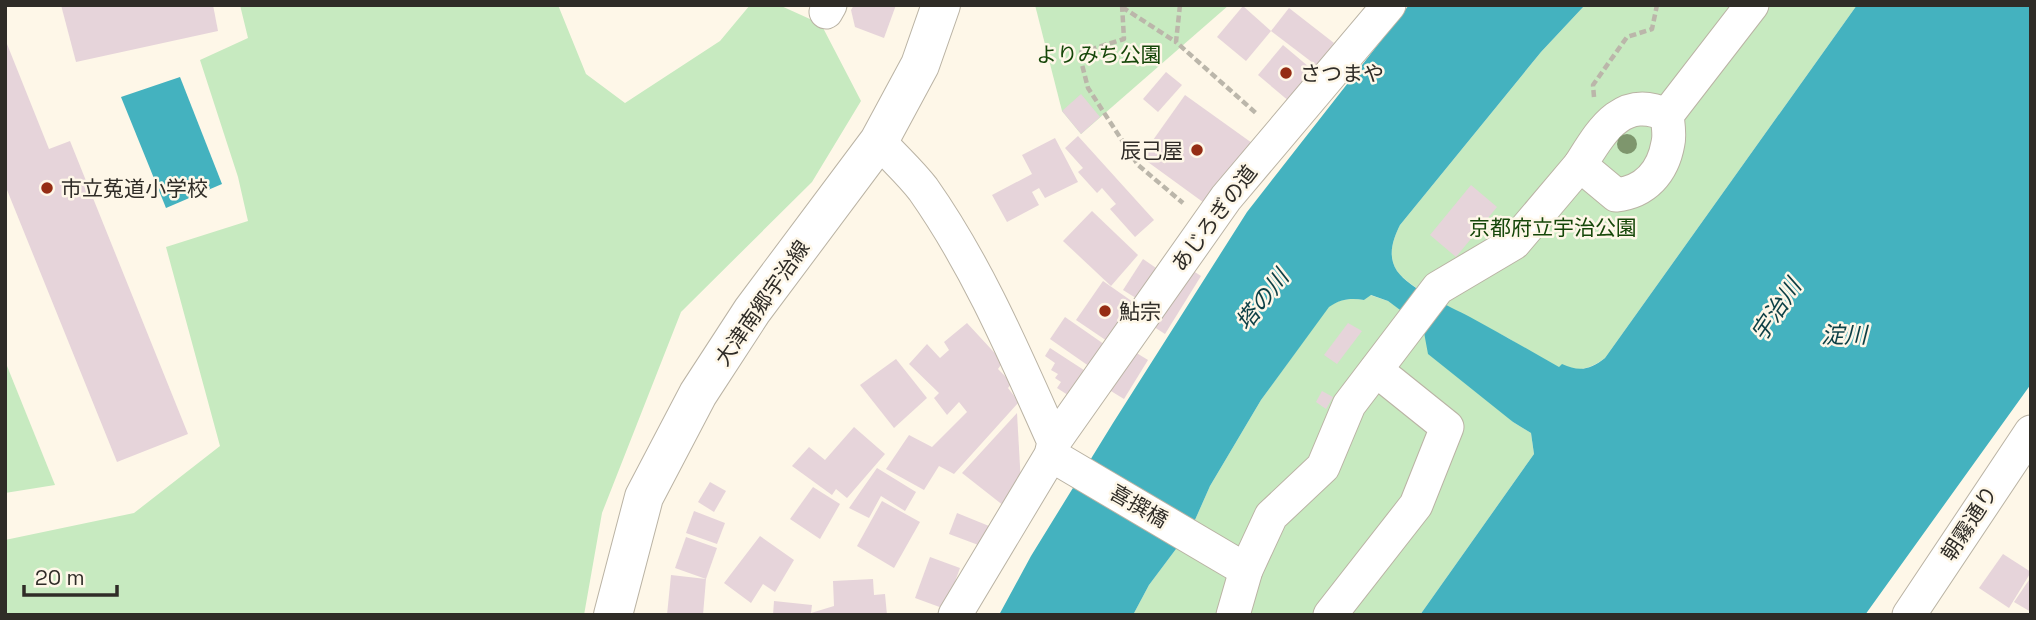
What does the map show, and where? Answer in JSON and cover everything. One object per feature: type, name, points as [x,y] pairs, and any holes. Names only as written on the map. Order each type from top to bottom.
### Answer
[{"type":"main road","name":"大津南郷宇治線","points":[[613,615],[644,497],[698,394],[752,311],[879,141],[920,65],[941,5]]},
{"type":"street","name":"あじろぎの道","points":[[955,615],[1226,198],[1389,5]]},
{"type":"street","points":[[1580,165],[1616,195],[1631,194],[1646,186],[1662,161],[1669,142],[1667,115],[1752,5]]},
{"type":"street","points":[[1233,615],[1237,564],[1270,516],[1323,467],[1349,405],[1438,288],[1514,243],[1580,165],[1606,124],[1618,116],[1639,110],[1653,109],[1667,115]]},
{"type":"street","points":[[879,141],[921,187],[988,297],[1060,455]]},
{"type":"street","points":[[1331,615],[1416,505],[1447,427],[1376,370]]},
{"type":"street","name":"朝霧通り","points":[[1909,615],[2031,432]]},
{"type":"street","name":"喜撰橋","points":[[1060,455],[1237,564]]},
{"type":"path","points":[[1176,42],[1180,5]]},
{"type":"path","points":[[1606,124],[1595,107],[1593,85],[1627,37],[1652,29],[1657,5]]},
{"type":"path","points":[[1122,6],[1176,42],[1280,134]]},
{"type":"path","points":[[1122,6],[1124,39],[1079,53],[1088,88],[1138,165],[1208,224]]},
{"type":"green space","points":[[240,5],[558,5],[586,74],[625,103],[720,41],[750,5],[779,5],[821,24],[861,101],[812,182],[681,312],[602,513],[584,615],[5,615],[5,540],[134,513],[220,446],[166,247],[248,221],[238,177],[200,60],[248,38]]},
{"type":"green space","name":"よりみち公園","points":[[1035,5],[1229,5],[1081,134],[1062,111]]},
{"type":"green space","name":"京都府立宇治公園","points":[[1585,5],[1857,5],[1605,358],[1590,367],[1572,370],[1547,362],[1417,288],[1397,271],[1392,254],[1393,242],[1400,225],[1541,52]]},
{"type":"green space","points":[[1370,295],[1388,301],[1404,312],[1513,422],[1531,433],[1534,454],[1420,615],[1133,615],[1149,585],[1191,529],[1210,486],[1261,400],[1329,306],[1346,300],[1364,300]]},
{"type":"green space","points":[[5,361],[55,485],[5,493]]},
{"type":"water","name":"淀川","points":[[1409,5],[1585,5],[1541,52],[1400,225],[1393,242],[1392,254],[1397,271],[1420,291],[1559,367],[1562,364],[1579,369],[1594,365],[1605,358],[1857,5],[2031,5],[2031,384],[1865,615],[1420,615],[1534,454],[1531,433],[1513,422],[1428,354],[1423,327],[1388,301],[1371,295],[1364,300],[1346,300],[1329,307],[1261,400],[1210,486],[1191,529],[1149,585],[1133,615],[999,615],[1031,556],[1247,212]]},
{"type":"water","points":[[180,77],[222,184],[166,208],[121,97]]},
{"type":"building","points":[[61,5],[213,5],[218,31],[76,62]]},
{"type":"building","points":[[854,5],[896,5],[884,38],[855,27],[851,10]]},
{"type":"building","points":[[1243,6],[1271,31],[1246,61],[1217,37]]},
{"type":"building","points":[[1289,8],[1334,43],[1317,66],[1271,31]]},
{"type":"building","points":[[5,39],[49,149],[70,141],[188,434],[117,462],[5,185]]},
{"type":"building","name":"さつまや","points":[[1283,45],[1315,72],[1290,102],[1258,75]]},
{"type":"building","points":[[1166,72],[1182,85],[1158,112],[1143,99]]},
{"type":"building","points":[[1081,94],[1100,117],[1081,134],[1062,111]]},
{"type":"building","name":"辰己屋","points":[[1185,95],[1252,143],[1207,205],[1141,157]]},
{"type":"building","points":[[1078,136],[1154,220],[1135,237],[1110,209],[1116,204],[1102,188],[1097,193],[1078,172],[1083,168],[1065,148]]},
{"type":"building","points":[[1055,138],[1078,182],[1045,198],[1039,188],[1032,192],[1039,205],[1007,222],[992,195],[1032,174],[1022,155]]},
{"type":"building","points":[[1471,185],[1497,207],[1456,257],[1430,235]]},
{"type":"building","points":[[1092,211],[1138,255],[1111,286],[1063,241]]},
{"type":"building","points":[[1143,259],[1159,270],[1139,300],[1123,290]]},
{"type":"building","points":[[1184,265],[1201,276],[1165,334],[1148,323]]},
{"type":"building","name":"鮎宗","points":[[1103,281],[1133,302],[1107,341],[1076,320]]},
{"type":"building","points":[[1065,317],[1111,349],[1096,371],[1050,339]]},
{"type":"building","points":[[967,323],[1003,362],[998,369],[1012,383],[1008,388],[1019,402],[954,474],[939,466],[924,490],[886,469],[909,435],[932,447],[967,412],[959,402],[947,415],[934,398],[939,393],[909,364],[927,344],[940,358],[949,350],[944,342]]},
{"type":"building","points":[[1348,323],[1362,331],[1337,364],[1324,355]]},
{"type":"building","points":[[1050,348],[1090,374],[1074,399],[1057,388],[1061,382],[1055,378],[1058,374],[1051,370],[1055,363],[1045,356]]},
{"type":"building","points":[[1130,349],[1148,360],[1124,399],[1106,388]]},
{"type":"building","points":[[896,359],[927,398],[894,428],[860,385]]},
{"type":"building","points":[[1322,391],[1333,397],[1326,409],[1316,402]]},
{"type":"building","points":[[1017,413],[1021,484],[1004,506],[962,473]]},
{"type":"building","points":[[854,427],[885,454],[847,498],[836,489],[832,495],[792,466],[809,447],[825,460]]},
{"type":"building","points":[[877,468],[916,492],[905,511],[881,496],[869,518],[849,508]]},
{"type":"building","points":[[710,482],[726,491],[714,512],[698,502]]},
{"type":"building","points":[[813,487],[840,504],[820,539],[790,519]]},
{"type":"building","points":[[882,501],[920,522],[894,568],[857,546]]},
{"type":"building","points":[[694,511],[725,523],[717,544],[686,533]]},
{"type":"building","points":[[957,513],[989,526],[981,546],[949,534]]},
{"type":"building","points":[[760,536],[794,560],[775,592],[763,584],[751,603],[724,583]]},
{"type":"building","points":[[686,537],[717,548],[706,579],[675,568]]},
{"type":"building","points":[[2003,554],[2031,572],[2009,608],[1979,588]]},
{"type":"building","points":[[930,557],[960,568],[945,609],[915,598]]},
{"type":"building","points":[[671,575],[706,579],[703,615],[667,615]]},
{"type":"building","points":[[2031,577],[2031,612],[2014,602]]},
{"type":"building","points":[[873,579],[874,595],[885,594],[887,615],[773,615],[774,601],[812,605],[811,613],[834,606],[833,581]]},
{"type":"place","name":"さつまや","points":[[1286,73]]},
{"type":"place","name":"辰己屋","points":[[1197,150]]},
{"type":"place","name":"市立菟道小学校","points":[[47,188]]},
{"type":"place","name":"鮎宗","points":[[1105,311]]},
{"type":"water label","name":"塔の川","points":[[1262,300]]},
{"type":"water label","name":"宇治川","points":[[1776,310]]}]
